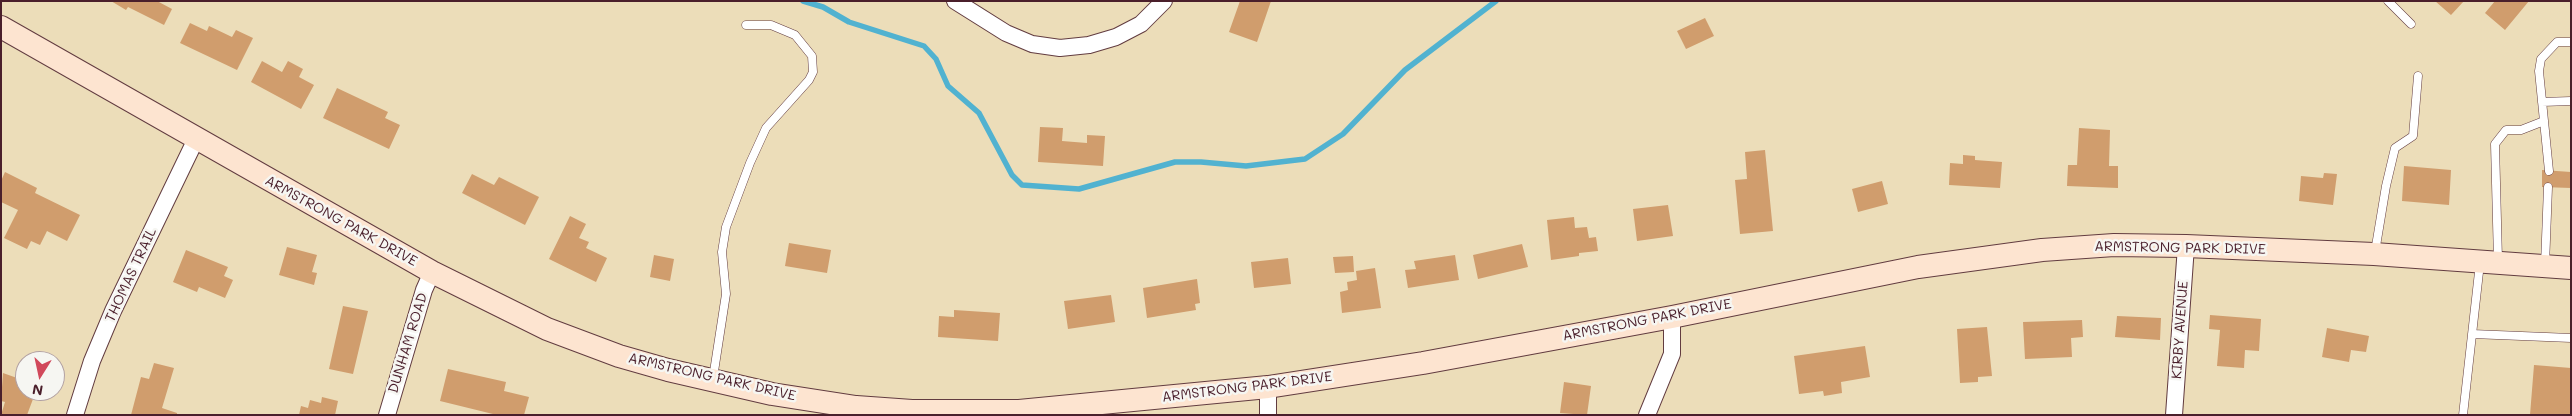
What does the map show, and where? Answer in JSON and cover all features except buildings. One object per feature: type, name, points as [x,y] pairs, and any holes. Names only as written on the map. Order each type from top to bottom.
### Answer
[{"type":"main road","name":"ARMSTRONG PARK DRIVE","points":[[1,27],[432,272],[475,295],[565,336],[618,356],[713,380],[772,394],[856,406],[986,413],[1268,387],[1423,363],[1672,317],[1764,297],[1971,258],[2114,245],[2374,254],[2571,268]]},
{"type":"street","points":[[955,1],[1006,33],[1032,44],[1060,48],[1088,45],[1116,37],[1141,24],[1164,1]]},
{"type":"street","name":"THOMAS TRAIL","points":[[75,415],[92,361],[196,139]]},
{"type":"street","name":"KIRBY AVENUE","points":[[2174,415],[2186,246]]},
{"type":"street","name":"DUNHAM ROAD","points":[[386,415],[424,290],[432,272]]},
{"type":"street","points":[[1647,415],[1672,354],[1672,317]]},
{"type":"street","points":[[1268,387],[1268,415]]},
{"type":"lane","points":[[2388,1],[2411,24]]},
{"type":"lane","points":[[713,380],[726,294],[722,252],[726,227],[750,163],[766,128],[809,80],[813,72],[812,56],[795,35],[771,25],[746,25]]},
{"type":"lane","points":[[2549,171],[2540,59],[2557,42],[2571,42]]},
{"type":"lane","points":[[2374,254],[2395,148],[2413,136],[2418,76]]},
{"type":"lane","points":[[2542,102],[2571,100]]},
{"type":"lane","points":[[2463,415],[2472,334],[2489,262],[2495,144],[2506,130],[2521,130],[2544,121]]},
{"type":"lane","points":[[2545,266],[2548,187]]},
{"type":"lane","points":[[2472,334],[2571,338]]},
{"type":"waterway","points":[[803,1],[823,7],[849,22],[924,46],[936,59],[948,86],[979,113],[1012,175],[1022,185],[1079,189],[1175,162],[1246,166],[1305,159],[1343,134],[1405,70],[1496,1]]}]
